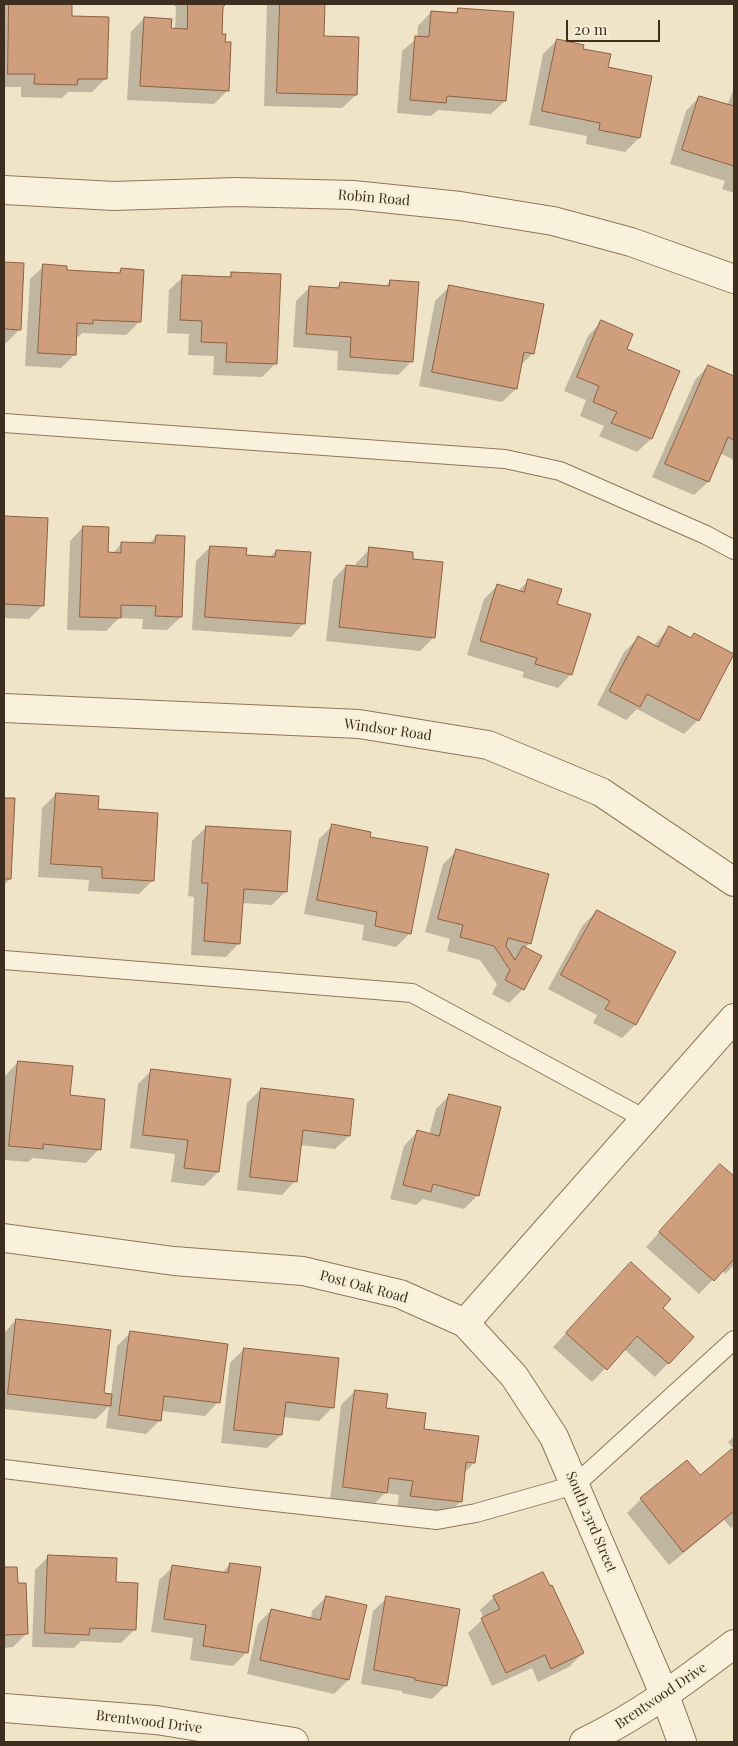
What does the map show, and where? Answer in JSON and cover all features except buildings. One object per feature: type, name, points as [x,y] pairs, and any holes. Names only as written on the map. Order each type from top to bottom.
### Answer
[{"type":"street","name":"Robin Road","points":[[4,190],[114,196],[235,192],[353,195],[460,206],[553,220],[631,242],[734,279]]},
{"type":"street","name":"Windsor Road","points":[[4,708],[359,724],[488,745],[601,792],[734,882]]},
{"type":"street","points":[[465,1323],[734,1018]]},
{"type":"street","name":"Post Oak Road","points":[[4,1238],[174,1261],[303,1271],[400,1294],[465,1323]]},
{"type":"street","name":"South 23rd Street","points":[[465,1323],[514,1376],[554,1437],[665,1696],[682,1742]]},
{"type":"street","name":"Brentwood Drive","points":[[584,1742],[618,1726],[665,1696],[734,1644]]},
{"type":"street","name":"Brentwood Drive","points":[[4,1708],[156,1720],[294,1742]]},
{"type":"lane","points":[[4,423],[505,459],[560,471],[706,535],[734,550]]},
{"type":"lane","points":[[4,960],[412,993],[645,1119]]},
{"type":"lane","points":[[4,1469],[437,1520],[476,1513],[575,1485],[734,1340]]}]
